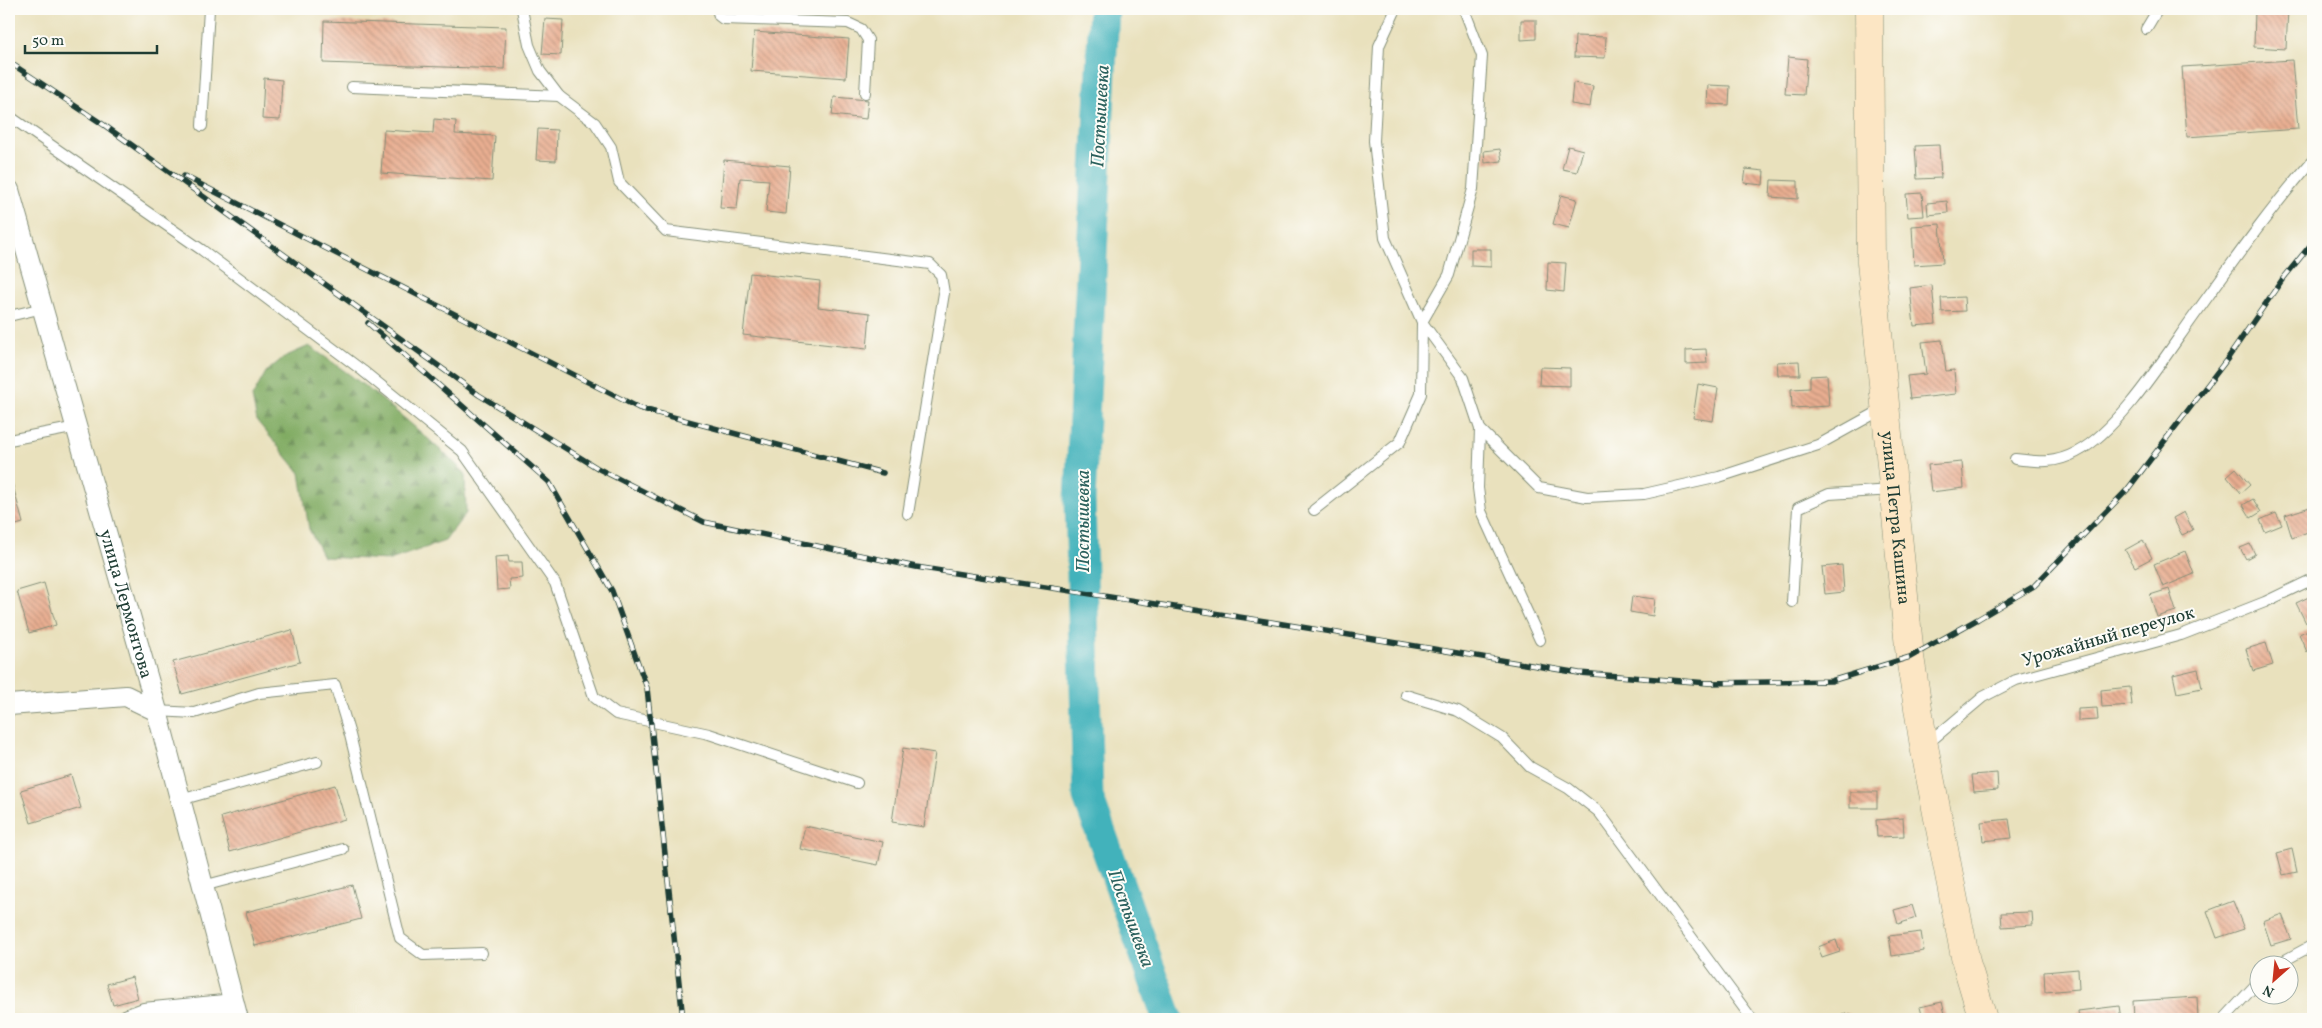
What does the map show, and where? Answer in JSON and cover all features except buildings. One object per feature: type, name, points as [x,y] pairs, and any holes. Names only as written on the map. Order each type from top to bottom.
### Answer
[{"type":"main road","name":"улица Петра Кашина","points":[[1869,9],[1871,262],[1910,656],[1924,746],[1966,962],[1983,1019]]},
{"type":"street","name":"улица Лермонтова","points":[[9,190],[157,711],[236,1012]]},
{"type":"street","points":[[9,706],[126,696],[157,711]]},
{"type":"street","points":[[128,1019],[144,1013],[236,1012]]},
{"type":"lane","points":[[202,126],[209,9]]},
{"type":"lane","points":[[522,9],[529,45],[540,71],[559,96],[595,123],[611,147],[619,182],[666,231],[930,264],[940,275],[944,293],[908,514]]},
{"type":"lane","points":[[717,9],[719,16],[723,19],[848,23],[861,29],[868,40],[864,93]]},
{"type":"lane","points":[[1396,9],[1379,46],[1374,142],[1385,238],[1422,322],[1463,378],[1480,429],[1478,488],[1481,511],[1540,640]]},
{"type":"lane","points":[[1314,510],[1400,442],[1420,394],[1422,322],[1449,275],[1473,189],[1482,56],[1464,9]]},
{"type":"lane","points":[[2146,30],[2158,9]]},
{"type":"lane","points":[[352,88],[559,96]]},
{"type":"lane","points":[[9,116],[202,250],[363,371],[462,451],[555,583],[594,697],[604,707],[616,714],[709,734],[857,783]]},
{"type":"lane","points":[[2015,459],[2051,463],[2078,452],[2106,431],[2152,377],[2283,194],[2313,160]]},
{"type":"lane","points":[[9,316],[43,308]]},
{"type":"lane","points":[[1480,429],[1539,488],[1587,497],[1644,494],[1719,477],[1818,444],[1886,407]]},
{"type":"lane","points":[[9,440],[77,428]]},
{"type":"lane","points":[[1792,602],[1798,508],[1829,494],[1894,490]]},
{"type":"lane","name":"Урожайный переулок","points":[[1924,746],[1983,697],[2016,680],[2181,635],[2265,602],[2313,579]]},
{"type":"lane","points":[[157,711],[194,713],[259,693],[335,685],[350,736],[400,938],[422,955],[482,953]]},
{"type":"lane","points":[[1406,695],[1458,711],[1502,738],[1530,767],[1568,788],[1599,812],[1752,1019]]},
{"type":"lane","points":[[180,800],[317,762]]},
{"type":"lane","points":[[203,886],[343,849]]},
{"type":"lane","points":[[2293,956],[2313,945]]},
{"type":"lane","points":[[2224,1019],[2250,991]]},
{"type":"green space","points":[[309,346],[351,375],[390,406],[465,473],[466,513],[445,541],[390,560],[323,557],[309,529],[300,473],[257,421],[252,397],[266,372],[284,357]]},
{"type":"waterway","name":"Постышевка","points":[[1104,9],[1080,500],[1088,797],[1168,1019]]},
{"type":"railway","points":[[9,62],[104,125],[479,395],[599,469],[704,522],[916,567],[1265,621],[1579,673],[1708,683],[1831,681],[1910,657],[1978,619],[2034,586],[2127,490],[2228,358],[2282,280],[2313,242]]},
{"type":"railway","points":[[184,176],[639,408],[883,473]]},
{"type":"railway","points":[[368,323],[549,482],[612,591],[647,688],[683,1019]]}]
